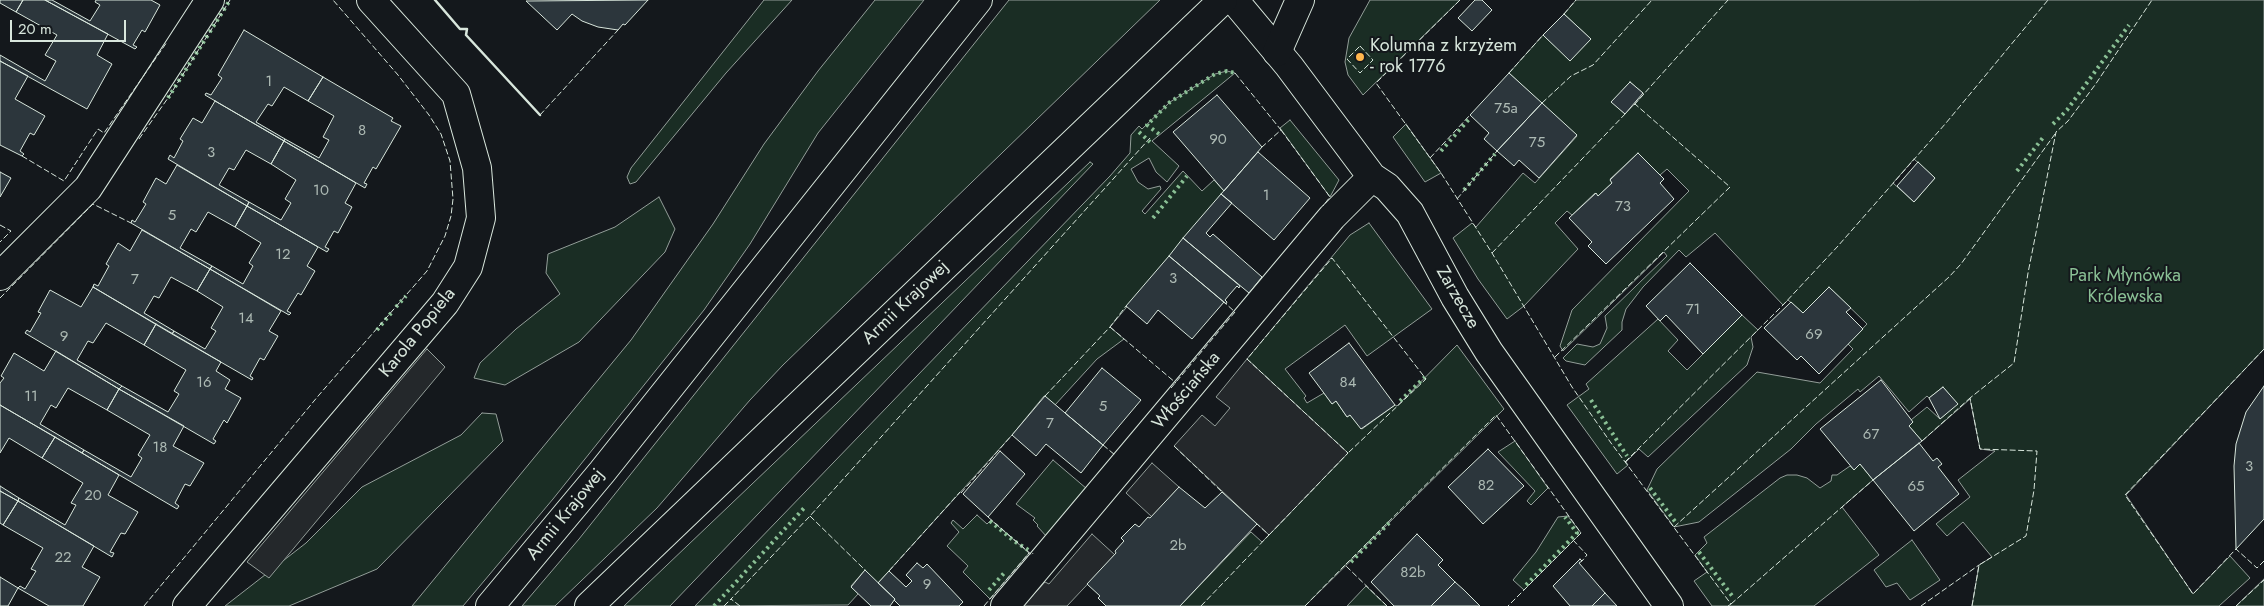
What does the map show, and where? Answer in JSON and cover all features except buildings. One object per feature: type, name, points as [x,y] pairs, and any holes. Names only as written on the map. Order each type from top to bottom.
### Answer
[{"type":"street","points":[[0,276],[88,188],[210,0]]},
{"type":"street","name":"Karola Popiela","points":[[187,606],[445,303],[468,267],[481,218],[477,168],[456,94],[371,0]]},
{"type":"street","name":"Armii Krajowej","points":[[490,606],[602,472],[978,0]]},
{"type":"street","name":"Armii Krajowej","points":[[590,606],[1223,0]]},
{"type":"street","name":"Zarzecze","points":[[1234,0],[1277,52],[1372,177],[1387,187],[1410,213],[1455,297],[1489,352],[1669,606]]},
{"type":"street","points":[[1277,52],[1300,0]]},
{"type":"street","name":"Włościańska","points":[[1005,606],[1332,217],[1372,177]]},
{"type":"green space","points":[[764,0],[792,0],[726,73],[636,182],[630,184],[627,177],[631,168]]},
{"type":"green space","points":[[875,0],[924,0],[818,133],[750,244],[704,310],[553,499],[463,606],[412,606],[631,340],[713,224],[764,144],[818,71]]},
{"type":"green space","points":[[1009,0],[1160,0],[783,365],[750,400],[657,508],[555,606],[522,606],[579,539]]},
{"type":"green space","points":[[1370,0],[1460,0],[1363,95],[1348,75],[1345,62],[1349,38]]},
{"type":"green space","name":"Park Młynówka Królewska","points":[[1576,0],[2264,0],[2264,349],[2126,495],[2193,594],[2230,556],[2250,578],[2219,606],[1972,606],[1979,565],[1992,557],[1963,522],[1947,536],[1936,524],[1970,497],[1958,480],[1995,451],[1980,449],[1970,399],[1922,441],[1909,426],[1913,422],[1911,420],[1927,407],[1940,419],[1957,404],[1943,387],[1929,398],[1927,396],[1909,412],[1879,376],[1860,392],[1858,389],[1816,424],[1791,449],[1699,522],[1674,527],[1647,490],[1657,469],[1757,372],[1820,383],[1853,349],[1848,344],[1867,324],[1829,287],[1803,313],[1788,300],[1783,305],[1715,233],[1686,257],[1679,250],[1643,287],[1626,309],[1622,330],[1585,365],[1566,361],[1563,358],[1577,344],[1593,347],[1600,344],[1607,328],[1605,316],[1667,256],[1664,252],[1563,351],[1560,346],[1572,310],[1689,191],[1667,169],[1660,175],[1638,153],[1610,179],[1612,183],[1598,196],[1595,193],[1572,215],[1567,211],[1555,223],[1578,249],[1524,306],[1507,319],[1478,279],[1453,238],[1472,223],[1476,227],[1523,173],[1535,183],[1577,136],[1509,73],[1543,35],[1570,60],[1591,39],[1564,14]],"holes":[[[1630,82],[1644,94],[1625,114],[1612,102]],[[1914,159],[1935,178],[1914,202],[1893,183]]]},
{"type":"green space","points":[[1227,71],[1235,73],[1152,141],[1179,166],[1167,182],[1156,172],[1149,158],[1131,169],[1138,182],[1148,189],[1160,186],[1161,189],[1142,211],[1145,214],[1183,171],[1202,191],[1214,180],[1224,191],[1110,327],[1124,339],[1097,359],[1055,405],[1044,396],[1012,435],[878,583],[865,570],[851,586],[858,594],[848,605],[695,606],[1110,176],[1130,153],[1131,135],[1139,126],[1142,129],[1170,102],[1215,74]]},
{"type":"green space","points":[[1290,120],[1339,180],[1330,197],[1280,128]]},
{"type":"green space","points":[[1406,124],[1441,173],[1425,182],[1393,137]]},
{"type":"green space","points":[[1090,162],[1093,164],[670,606],[624,606]]},
{"type":"green space","points":[[659,197],[675,229],[665,252],[579,342],[505,385],[474,378],[480,363],[516,329],[560,294],[546,273],[548,254],[615,227]]},
{"type":"green space","points":[[1369,223],[1432,309],[1367,356],[1345,325],[1285,369],[1306,396],[1304,398],[1307,403],[1324,393],[1332,404],[1336,401],[1347,417],[1350,415],[1362,429],[1395,405],[1397,406],[1457,345],[1504,409],[1305,606],[1180,606],[1251,532],[1262,542],[1348,453],[1247,359],[1350,235]]},
{"type":"green space","points":[[1742,315],[1758,330],[1751,337],[1753,347],[1747,365],[1648,457],[1639,449],[1626,462],[1628,465],[1617,474],[1567,405],[1589,389],[1586,384],[1658,319],[1678,340],[1668,351],[1687,370]]},
{"type":"green space","points":[[482,413],[496,414],[503,441],[377,569],[289,606],[225,606],[306,543],[362,487],[461,435]]},
{"type":"green space","points":[[1515,441],[1548,488],[1531,505],[1527,501],[1535,491],[1498,452]]},
{"type":"green space","points":[[1053,460],[1087,489],[1047,537],[1033,520],[1035,518],[1016,504]]},
{"type":"green space","points":[[1860,464],[1873,480],[1842,507],[1879,555],[1814,606],[1712,606],[1694,581],[1707,572],[1695,555],[1707,543],[1704,537],[1780,478],[1787,475],[1797,475],[1807,478],[1820,488],[1831,481],[1832,475],[1837,475],[1850,466],[1854,470]]},
{"type":"green space","points":[[977,515],[987,524],[991,520],[1029,553],[990,599],[963,572],[968,566],[947,546],[959,532],[951,523],[953,520],[963,529]]},
{"type":"green space","points":[[1568,516],[1581,533],[1524,590],[1513,580],[1536,552],[1558,517]]},
{"type":"green space","points":[[1912,540],[1940,580],[1910,600],[1897,583],[1886,587],[1874,570]]},
{"type":"green space","points":[[2264,579],[2264,606],[2236,606]]},
{"type":"green space","points":[[1366,586],[1387,606],[1347,606]]},
{"type":"shaded area","points":[[427,349],[445,367],[269,578],[247,562]]},
{"type":"shaded area","points":[[1247,359],[1348,453],[1269,535],[1174,446],[1202,415],[1215,426],[1230,408],[1216,397]]},
{"type":"shaded area","points":[[1152,463],[1179,487],[1152,517],[1126,493]]},
{"type":"shaded area","points":[[1092,534],[1115,555],[1067,606],[1023,606],[1045,582],[1049,584]]},
{"type":"hedge","points":[[168,98],[230,0]]},
{"type":"hedge","points":[[2053,124],[2067,110],[2129,25]]},
{"type":"hedge","points":[[1159,134],[1147,125],[1170,102],[1215,74],[1227,71],[1235,73]]},
{"type":"hedge","points":[[1441,151],[1470,118]]},
{"type":"hedge","points":[[1139,132],[1150,142]]},
{"type":"hedge","points":[[2017,171],[2045,135]]},
{"type":"hedge","points":[[1464,190],[1495,154]]},
{"type":"hedge","points":[[1153,218],[1187,176]]},
{"type":"hedge","points":[[396,307],[406,296]]},
{"type":"hedge","points":[[377,330],[392,312]]},
{"type":"hedge","points":[[1400,401],[1425,377]]},
{"type":"hedge","points":[[1591,400],[1627,456]]},
{"type":"hedge","points":[[1650,488],[1677,524]]},
{"type":"hedge","points":[[714,606],[805,507]]},
{"type":"hedge","points":[[1526,585],[1577,533],[1565,517]]},
{"type":"hedge","points":[[990,521],[1014,541],[1030,551]]},
{"type":"hedge","points":[[1351,562],[1390,522]]},
{"type":"hedge","points":[[1699,552],[1733,597]]},
{"type":"hedge","points":[[989,590],[1005,572]]},
{"type":"fence","points":[[139,139],[168,98],[230,0]]},
{"type":"fence","points":[[144,606],[319,395],[427,271],[445,236],[451,216],[453,199],[450,161],[441,134],[398,75],[333,0]]},
{"type":"fence","points":[[1460,0],[1376,83],[1441,173],[1492,253],[1572,387],[1611,443],[1731,604],[1728,606]]},
{"type":"fence","points":[[1564,14],[1576,0]]},
{"type":"fence","points":[[1542,103],[1571,76],[1593,65],[1652,0]]},
{"type":"fence","points":[[1634,105],[1728,0]]},
{"type":"fence","points":[[1625,462],[1783,305],[1838,246],[1946,123],[2048,0]]},
{"type":"fence","points":[[1972,606],[1979,565],[2026,536],[2034,490],[2037,451],[1980,449],[1970,398],[2014,363],[2028,273],[2056,132],[2068,121],[2095,85],[2152,0]]},
{"type":"fence","points":[[540,115],[618,30]]},
{"type":"fence","points":[[1509,73],[1543,35]]},
{"type":"fence","points":[[22,156],[64,181],[98,129],[104,133],[167,42]]},
{"type":"fence","points":[[1360,46],[1373,60],[1360,73],[1347,59],[1360,46]]},
{"type":"fence","points":[[1235,73],[1281,130],[1262,147]]},
{"type":"fence","points":[[1555,357],[1730,187],[1635,104]]},
{"type":"fence","points":[[1492,253],[1627,112]]},
{"type":"fence","points":[[1430,158],[1470,115]]},
{"type":"fence","points":[[1281,130],[1330,197],[1323,206]]},
{"type":"fence","points":[[1674,527],[1949,277],[1961,264],[2055,134]]},
{"type":"fence","points":[[740,606],[731,599],[810,516],[1150,138]]},
{"type":"fence","points":[[1457,199],[1497,151]]},
{"type":"fence","points":[[0,298],[93,204],[131,223]]},
{"type":"fence","points":[[0,225],[11,231],[0,242]]},
{"type":"fence","points":[[1269,535],[1348,453],[1247,359],[1332,258],[1426,379],[1348,453]]},
{"type":"fence","points":[[1171,388],[1235,312],[1224,302]]},
{"type":"fence","points":[[1045,396],[1110,327],[1126,306]]},
{"type":"fence","points":[[1110,327],[1176,383]]},
{"type":"fence","points":[[2264,349],[2125,495],[2193,594],[2236,549],[2257,568],[2264,561]]},
{"type":"fence","points":[[1922,441],[1970,398]]},
{"type":"fence","points":[[1387,606],[1345,565],[1496,415],[1581,533],[1508,606]]},
{"type":"fence","points":[[961,493],[1012,435]]},
{"type":"fence","points":[[1103,445],[1115,455]]},
{"type":"fence","points":[[1174,446],[1222,492]]},
{"type":"fence","points":[[1731,604],[1873,480]]},
{"type":"fence","points":[[889,571],[960,492]]},
{"type":"fence","points":[[810,516],[865,570]]},
{"type":"fence","points":[[988,517],[1032,555],[1033,553]]},
{"type":"fence","points":[[1201,606],[1269,535],[1257,524]]},
{"type":"fence","points":[[1573,540],[1587,555],[1582,561]]},
{"type":"fence","points":[[984,606],[1029,553]]},
{"type":"fence","points":[[1305,606],[1345,565]]},
{"type":"fence","points":[[1921,606],[1979,565]]},
{"type":"fence","points":[[2236,606],[2264,580]]},
{"type":"fence","points":[[724,606],[731,599]]},
{"type":"wall","points":[[435,0],[460,29],[467,29],[466,35],[540,115]]},
{"type":"place","name":"Kolumna z krzyżem - rok 1776","points":[[1360,57]]}]
